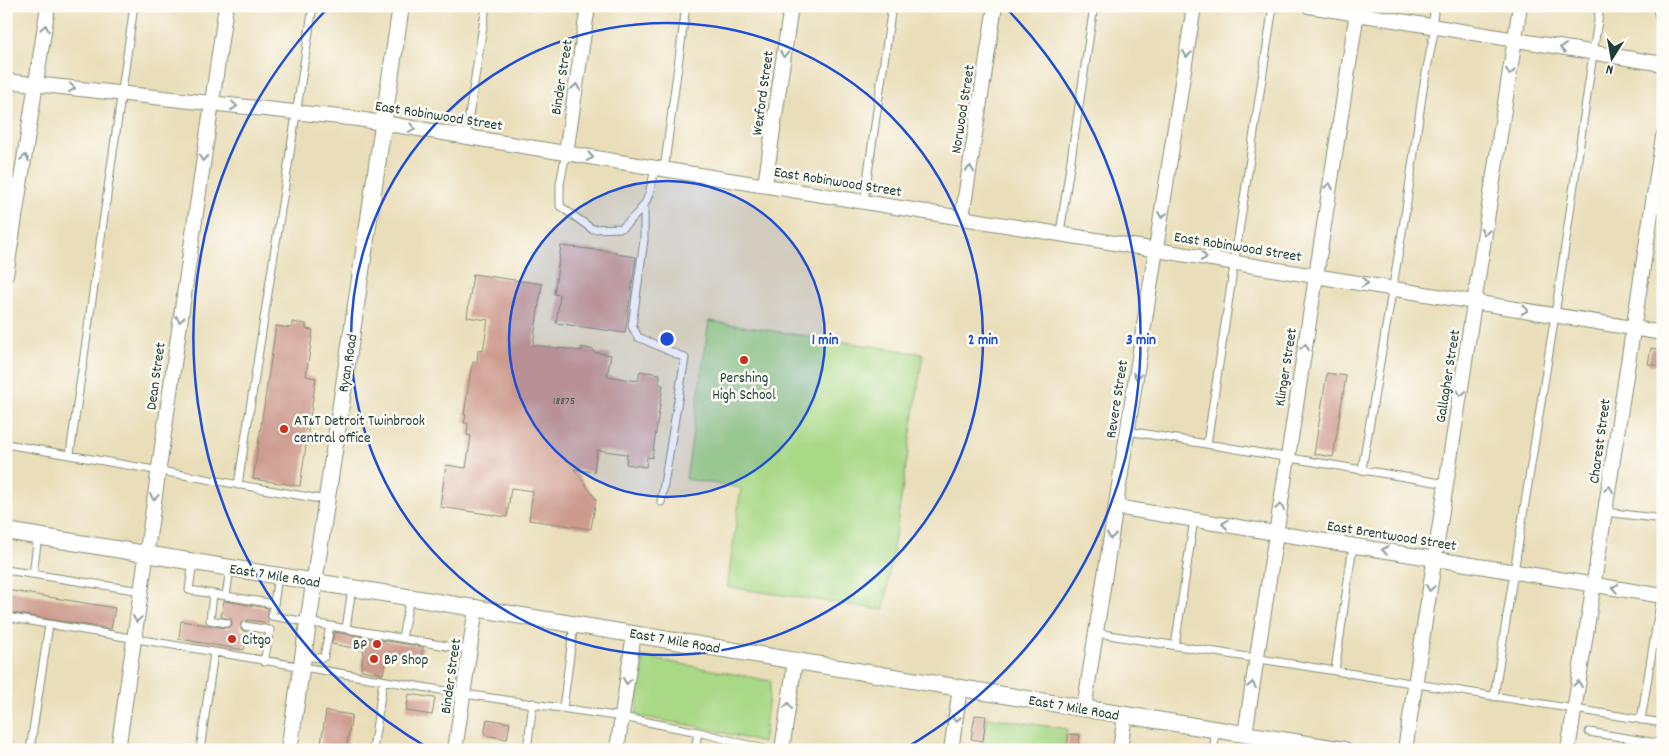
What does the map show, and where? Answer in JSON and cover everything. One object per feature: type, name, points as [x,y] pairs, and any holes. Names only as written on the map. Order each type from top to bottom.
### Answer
[{"type":"street","points":[[6,275],[48,6]]},
{"type":"street","name":"Dean Street","points":[[118,750],[226,6]]},
{"type":"street","name":"Ryan Road","points":[[289,750],[400,6]]},
{"type":"street","name":"Binder Street","points":[[566,153],[588,6]]},
{"type":"street","name":"Wexford Street","points":[[764,185],[791,6]]},
{"type":"street","name":"Norwood Street","points":[[962,217],[995,6]]},
{"type":"street","name":"Revere Street","points":[[1084,709],[1194,6]]},
{"type":"street","points":[[1308,6],[1357,10],[1434,27],[1663,64]]},
{"type":"street","name":"Gallagher Street","points":[[1405,750],[1520,6]]},
{"type":"street","name":"Klinger Street","points":[[1252,740],[1256,659],[1357,10]]},
{"type":"street","name":"East Robinwood Street","points":[[6,81],[383,123],[1663,332]]},
{"type":"street","name":"Charest Street","points":[[1568,750],[1663,137]]},
{"type":"street","name":"East Brentwood Street","points":[[1116,507],[1594,584],[1662,592]]},
{"type":"street","name":"East 7 Mile Road","points":[[6,531],[1215,729],[1252,740],[1344,750]]},
{"type":"street","name":"Binder Street","points":[[455,750],[476,607]]},
{"type":"street","points":[[617,750],[634,633]]},
{"type":"street","points":[[782,750],[795,661]]},
{"type":"street","points":[[951,750],[960,688]]},
{"type":"street","points":[[1120,750],[1125,715]]},
{"type":"lane","points":[[70,454],[134,6]]},
{"type":"lane","points":[[238,485],[313,6]]},
{"type":"lane","points":[[466,136],[486,6]]},
{"type":"lane","points":[[566,153],[560,184],[560,206],[573,217],[592,229],[622,228],[644,207],[659,169],[686,6]]},
{"type":"lane","points":[[864,201],[892,6]]},
{"type":"lane","points":[[1060,233],[1094,6]]},
{"type":"lane","points":[[1208,444],[1273,6]]},
{"type":"lane","points":[[1362,470],[1412,170],[1434,27],[1435,6]]},
{"type":"lane","points":[[1494,697],[1555,314],[1600,6]]},
{"type":"lane","points":[[1656,6],[1663,30]]},
{"type":"lane","points":[[644,207],[644,240],[632,326],[638,337],[686,358],[661,502]]},
{"type":"lane","points":[[1128,431],[1288,456],[1446,484]]},
{"type":"lane","points":[[6,444],[326,500]]},
{"type":"lane","points":[[1605,512],[1663,518]]},
{"type":"lane","points":[[1175,646],[1194,519]]},
{"type":"lane","points":[[33,574],[38,536]]},
{"type":"lane","points":[[1336,672],[1353,545]]},
{"type":"lane","points":[[193,562],[189,590],[226,596],[238,601],[274,604]]},
{"type":"lane","points":[[226,596],[230,568]]},
{"type":"lane","points":[[6,570],[141,591]]},
{"type":"lane","points":[[264,662],[278,576]]},
{"type":"lane","points":[[346,629],[352,588]]},
{"type":"lane","points":[[1641,720],[1662,592]]},
{"type":"lane","points":[[213,594],[210,620],[226,623]]},
{"type":"lane","points":[[402,638],[410,597]]},
{"type":"lane","points":[[272,616],[470,650]]},
{"type":"lane","points":[[6,617],[264,662],[302,662],[324,657],[330,626]]},
{"type":"lane","points":[[245,626],[254,624],[270,630]]},
{"type":"lane","points":[[563,708],[574,624]]},
{"type":"lane","points":[[30,750],[49,625]]},
{"type":"lane","points":[[1096,632],[1663,723]]},
{"type":"lane","points":[[200,750],[214,653]]},
{"type":"lane","points":[[302,662],[383,681],[622,717],[698,732],[768,750]]},
{"type":"lane","points":[[373,750],[383,681]]},
{"type":"lane","points":[[527,750],[534,703]]},
{"type":"lane","points":[[1214,750],[1215,729]]},
{"type":"lane","points":[[695,750],[698,732]]},
{"type":"lane","points":[[1589,732],[1663,743]]},
{"type":"lane","points":[[1650,750],[1651,742]]},
{"type":"green space","points":[[709,321],[923,354],[884,610],[727,587],[741,488],[686,479]]},
{"type":"green space","points":[[644,657],[771,681],[763,743],[701,727],[636,716]]},
{"type":"green space","points":[[987,717],[1067,729],[1064,750],[982,750]]},
{"type":"building","points":[[561,246],[617,252],[616,254],[636,257],[625,333],[556,323],[560,295],[554,294]]},
{"type":"building","points":[[473,274],[542,284],[533,345],[582,351],[582,347],[594,350],[593,352],[611,355],[607,376],[638,381],[640,371],[660,374],[659,384],[663,385],[652,458],[647,457],[646,467],[626,464],[627,454],[597,450],[594,472],[574,469],[596,499],[591,529],[529,520],[533,491],[511,488],[507,517],[440,507],[446,465],[466,468],[471,436],[467,435],[468,423],[464,423],[466,415],[464,415],[471,369],[473,362],[477,362],[478,350],[483,351],[488,320],[467,317]]},
{"type":"building","name":"AT&T Detroit Twinbrook central office","points":[[292,322],[306,324],[306,329],[313,330],[306,376],[316,378],[300,486],[253,479],[276,326],[292,328]]},
{"type":"building","points":[[1651,348],[1663,350],[1663,366],[1648,364]]},
{"type":"building","points":[[1327,373],[1346,376],[1333,457],[1314,454]]},
{"type":"building","points":[[6,590],[115,608],[111,629],[6,612]]},
{"type":"building","points":[[224,601],[268,608],[268,623],[249,620],[241,623],[241,630],[247,632],[244,650],[179,639],[181,621],[226,628],[231,627],[231,619],[221,617]]},
{"type":"building","points":[[334,632],[423,647],[421,659],[387,653],[383,674],[361,670],[364,650],[332,644]]},
{"type":"building","points":[[409,694],[435,698],[432,715],[406,711]]},
{"type":"building","points":[[326,711],[352,715],[346,750],[320,750]]},
{"type":"building","points":[[975,715],[986,716],[983,741],[971,739]]},
{"type":"building","points":[[487,719],[510,723],[507,739],[484,735]]},
{"type":"building","points":[[1069,734],[1080,735],[1078,750],[1067,750]]},
{"type":"place","name":"Pershing High School","points":[[744,360]]},
{"type":"place","name":"AT&T Detroit Twinbrook central office","points":[[284,429]]},
{"type":"place","name":"Citgo","points":[[232,639]]},
{"type":"place","name":"BP","points":[[377,644]]},
{"type":"place","name":"BP Shop","points":[[374,659]]}]
